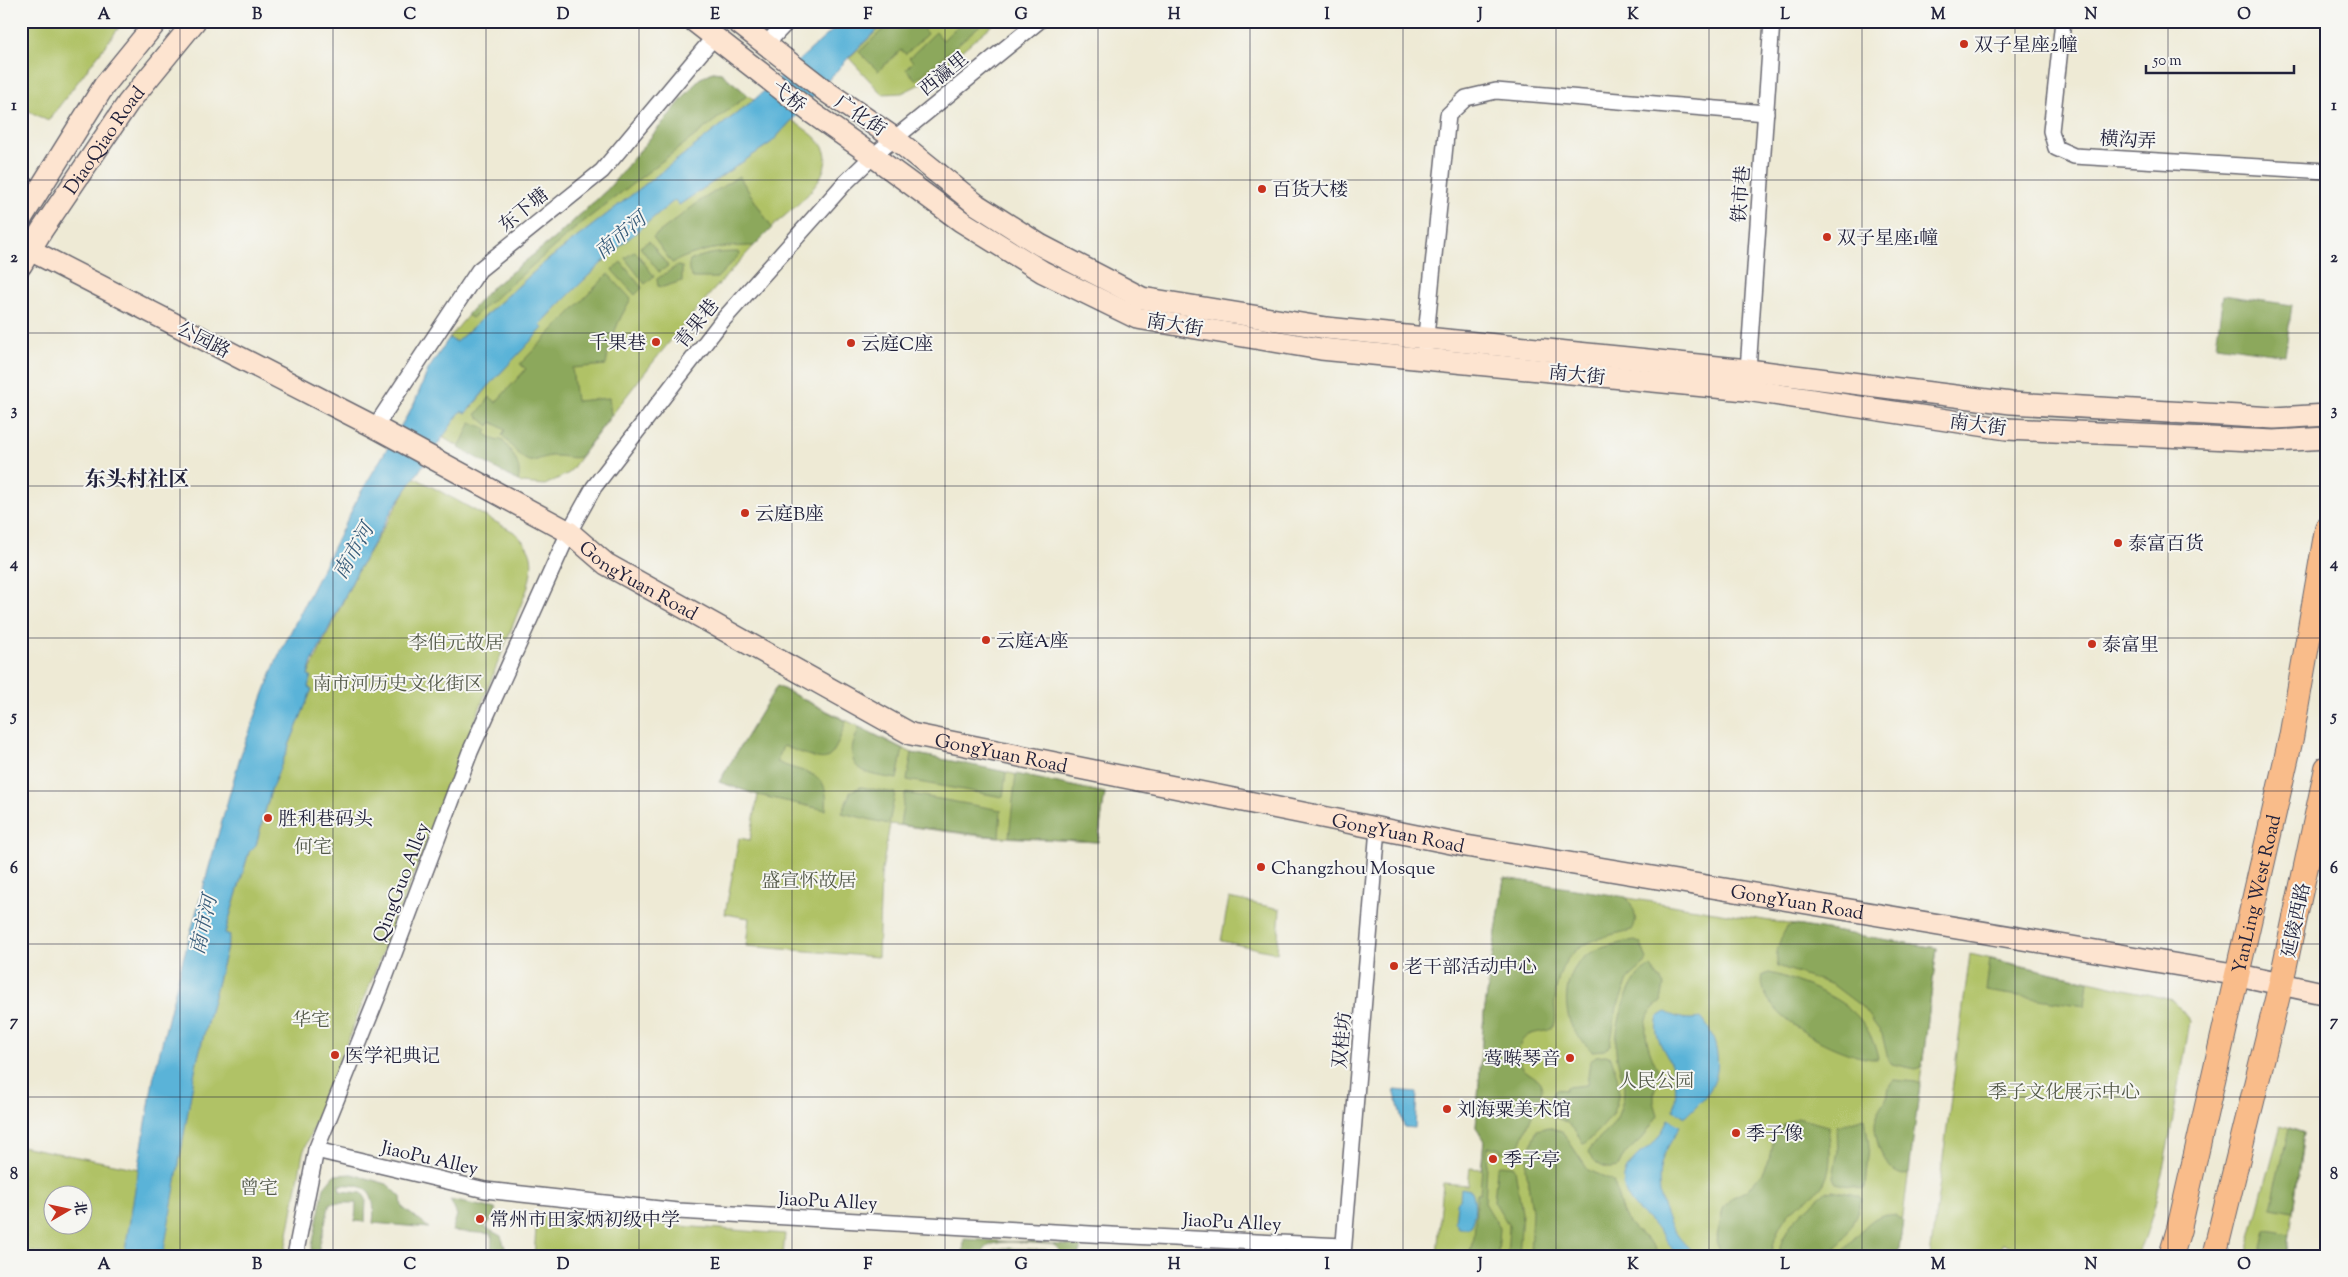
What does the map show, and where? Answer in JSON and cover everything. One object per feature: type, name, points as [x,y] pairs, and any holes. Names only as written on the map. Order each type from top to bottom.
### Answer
[{"type":"main road","name":"DiaoQiao Road","points":[[21,219],[104,86],[157,21]]},
{"type":"main road","name":"DiaoQiao Road","points":[[24,253],[128,103],[195,21]]},
{"type":"main road","name":"弋桥","points":[[694,21],[812,113]]},
{"type":"main road","name":"弋桥","points":[[736,21],[827,92]]},
{"type":"main road","name":"广化街","points":[[827,92],[894,138]]},
{"type":"main road","name":"广化街","points":[[812,113],[873,156]]},
{"type":"main road","name":"南大街","points":[[894,138],[977,205],[1040,245],[1142,298],[1326,328],[1425,349],[1746,390],[2007,429],[2274,441],[2327,438]]},
{"type":"main road","name":"南大街","points":[[873,156],[961,221],[1043,272],[1138,318],[1321,349],[1425,349],[1748,370],[2011,403],[2274,418],[2327,414]]},
{"type":"main road","name":"公园路","points":[[24,253],[382,430],[569,532]]},
{"type":"main road","name":"YanLing West Road","points":[[2171,1256],[2179,1230],[2239,975],[2291,738],[2327,529]]},
{"type":"main road","name":"GongYuan Road","points":[[569,532],[606,564],[911,734],[1466,846],[2239,975],[2327,994]]},
{"type":"main road","name":"延陵西路","points":[[2281,983],[2327,768]]},
{"type":"main road","points":[[2214,1256],[2281,983]]},
{"type":"street","points":[[766,44],[788,21]]},
{"type":"street","name":"西瀛里","points":[[873,156],[1039,21]]},
{"type":"street","name":"铁市巷","points":[[1748,370],[1772,21]]},
{"type":"street","name":"横沟弄","points":[[2063,21],[2051,130],[2056,148],[2074,156],[2327,171]]},
{"type":"street","name":"东下塘","points":[[382,430],[479,270],[602,171],[714,37]]},
{"type":"street","points":[[1425,349],[1448,115],[1466,98],[1496,91],[1766,112]]},
{"type":"street","name":"青果巷","points":[[569,532],[594,487],[722,321],[844,184],[873,156]]},
{"type":"street","name":"QingGuo Alley","points":[[295,1256],[316,1150],[381,988],[470,752],[569,532]]},
{"type":"street","name":"双桂坊","points":[[1343,1251],[1378,828]]},
{"type":"street","name":"JiaoPu Alley","points":[[316,1150],[485,1190],[678,1211],[1343,1251]]},
{"type":"green space","points":[[21,21],[124,21],[48,121],[21,107]]},
{"type":"green space","points":[[887,21],[997,21],[924,82],[902,93],[882,94],[849,58]]},
{"type":"green space","points":[[892,21],[928,21],[922,27],[927,34],[906,54],[901,50],[878,71],[859,52]]},
{"type":"green space","points":[[963,21],[985,21],[916,80],[906,69],[913,62],[909,58],[936,32],[943,40]]},
{"type":"green space","points":[[713,72],[721,73],[754,100],[544,263],[456,342],[449,338],[489,290],[557,236],[608,189],[699,79]]},
{"type":"green space","points":[[713,72],[721,73],[748,95],[578,226],[472,318],[467,315],[489,290],[557,236],[608,189],[699,79]]},
{"type":"green space","points":[[792,120],[814,136],[825,152],[824,169],[820,179],[805,197],[743,257],[691,316],[569,473],[545,485],[522,483],[442,437],[461,410],[467,413],[493,381],[543,328],[540,325],[589,275],[622,245],[675,200],[679,205],[772,142]]},
{"type":"green space","points":[[739,176],[772,228],[754,246],[712,249],[692,254],[672,263],[653,237],[700,201]]},
{"type":"green space","points":[[649,241],[668,266],[659,272],[640,247]]},
{"type":"green space","points":[[635,251],[654,276],[645,284],[625,258]]},
{"type":"green space","points":[[739,252],[740,254],[717,278],[693,278],[690,274],[690,261],[696,258],[714,253]]},
{"type":"green space","points":[[621,262],[642,288],[635,295],[612,270]]},
{"type":"green space","points":[[677,266],[682,267],[682,281],[663,287],[658,286],[657,279]]},
{"type":"green space","points":[[608,274],[631,299],[615,330],[606,365],[572,368],[576,401],[609,398],[611,415],[580,457],[553,456],[529,461],[516,452],[502,435],[505,430],[492,422],[489,426],[476,415],[490,397],[496,402],[526,369],[520,364]]},
{"type":"green space","points":[[2223,295],[2292,305],[2285,355],[2216,345]]},
{"type":"green space","points":[[471,422],[487,429],[485,434],[497,441],[500,438],[508,447],[519,469],[518,481],[459,448]]},
{"type":"green space","name":"南市河历史文化街区","points":[[414,477],[514,532],[526,545],[532,563],[528,587],[303,1153],[284,1256],[55,1256],[21,1250],[21,1146],[176,1176],[196,1065],[230,935],[225,933],[249,852],[256,845],[271,790],[312,689],[308,687],[308,675],[357,572]]},
{"type":"green space","name":"盛宣怀故居","points":[[777,686],[912,753],[1105,793],[1098,842],[980,836],[890,824],[881,876],[878,957],[746,946],[749,918],[725,914],[739,838],[750,840],[758,795],[719,782]]},
{"type":"green space","points":[[777,686],[846,721],[831,755],[819,758],[783,746],[777,762],[807,772],[820,780],[826,796],[826,810],[758,795],[719,782]]},
{"type":"green space","points":[[859,727],[903,749],[897,779],[869,774],[857,767],[852,751]]},
{"type":"green space","points":[[912,753],[1006,772],[1003,797],[907,780]]},
{"type":"green space","points":[[1016,774],[1105,793],[1098,842],[1009,837]]},
{"type":"green space","points":[[861,787],[895,793],[889,824],[842,813],[851,791]]},
{"type":"green space","points":[[905,793],[1001,810],[999,837],[900,825]]},
{"type":"green space","name":"人民公园","points":[[1504,878],[1937,948],[1898,1256],[1437,1256],[1443,1183],[1468,1185],[1470,1168],[1481,1169],[1484,1139],[1476,1127],[1484,1014]]},
{"type":"green space","points":[[1504,878],[1626,897],[1633,909],[1635,921],[1632,930],[1601,938],[1577,949],[1562,969],[1557,983],[1553,1027],[1549,1030],[1527,1036],[1520,1046],[1519,1055],[1522,1067],[1538,1080],[1542,1090],[1517,1152],[1500,1152],[1500,1148],[1488,1147],[1485,1203],[1500,1228],[1498,1253],[1496,1256],[1468,1256],[1474,1238],[1477,1193],[1480,1193],[1484,1139],[1476,1127],[1484,1014]]},
{"type":"green space","points":[[1229,898],[1280,909],[1277,953],[1221,941]]},
{"type":"green space","points":[[1795,925],[1937,948],[1922,1067],[1916,1069],[1892,1064],[1888,1059],[1882,1034],[1862,1007],[1833,985],[1778,966],[1777,951],[1780,941],[1787,927]]},
{"type":"green space","points":[[1634,940],[1640,942],[1647,959],[1645,964],[1629,978],[1617,1007],[1610,1046],[1604,1050],[1592,1051],[1576,1033],[1569,1018],[1566,999],[1570,979],[1579,962],[1586,956],[1609,946]]},
{"type":"green space","name":"季子文化展示中心","points":[[1970,954],[2173,1000],[2190,1021],[2160,1184],[2143,1242],[2136,1254],[2125,1255],[2106,1250],[2089,1256],[2067,1255],[2002,1244],[1999,1256],[1930,1256]]},
{"type":"green space","points":[[1990,959],[2088,981],[2085,1006],[1986,991]]},
{"type":"green space","points":[[1651,967],[1664,985],[1661,1002],[1653,1008],[1648,1016],[1646,1026],[1648,1045],[1660,1073],[1654,1092],[1654,1102],[1658,1115],[1644,1136],[1624,1155],[1618,1167],[1608,1168],[1597,1163],[1588,1152],[1610,1128],[1619,1112],[1624,1087],[1616,1051],[1617,1030],[1629,990],[1643,971]]},
{"type":"green space","points":[[1769,973],[1816,990],[1852,1011],[1868,1031],[1878,1059],[1863,1058],[1824,1044],[1786,1019],[1772,1005],[1764,990],[1763,975]]},
{"type":"green space","points":[[1606,1055],[1611,1057],[1617,1077],[1617,1102],[1605,1124],[1586,1143],[1583,1143],[1569,1125],[1545,1111],[1556,1089],[1565,1090],[1566,1087],[1587,1085],[1590,1061],[1596,1056]]},
{"type":"green space","points":[[1894,1080],[1916,1082],[1920,1085],[1909,1173],[1904,1175],[1897,1173],[1885,1161],[1878,1143],[1875,1125],[1878,1113]]},
{"type":"green space","points":[[1797,1118],[1828,1126],[1830,1162],[1824,1183],[1817,1192],[1793,1209],[1785,1218],[1777,1233],[1771,1256],[1722,1256],[1716,1241],[1723,1209],[1731,1198],[1748,1190],[1762,1173],[1771,1155],[1774,1137],[1785,1124]]},
{"type":"green space","points":[[1865,1118],[1869,1146],[1865,1187],[1862,1189],[1836,1183],[1833,1177],[1838,1151],[1837,1126]]},
{"type":"green space","points":[[2281,1125],[2304,1133],[2287,1256],[2246,1256]]},
{"type":"green space","points":[[1548,1127],[1562,1131],[1588,1170],[1612,1180],[1626,1219],[1646,1238],[1659,1256],[1530,1256],[1532,1211],[1526,1168],[1528,1153],[1537,1130]]},
{"type":"green space","points":[[2289,1128],[2304,1133],[2293,1211],[2271,1207]]},
{"type":"green space","points":[[1499,1165],[1513,1166],[1515,1169],[1522,1213],[1519,1256],[1507,1256],[1509,1226],[1494,1201]]},
{"type":"green space","points":[[352,1174],[387,1184],[401,1197],[402,1207],[429,1228],[373,1223],[373,1204],[369,1192],[358,1186],[339,1185],[340,1191],[362,1193],[366,1199],[365,1222],[355,1221],[356,1203],[330,1203],[317,1256],[310,1256],[324,1187],[334,1175]]},
{"type":"green space","points":[[1833,1190],[1860,1196],[1862,1200],[1852,1224],[1842,1241],[1836,1248],[1822,1256],[1778,1256],[1785,1234],[1790,1226],[1802,1212],[1827,1191]]},
{"type":"green space","points":[[450,1200],[496,1209],[489,1223],[484,1227],[501,1236],[507,1253],[504,1256],[491,1256],[492,1234],[452,1231],[457,1215]]},
{"type":"green space","points":[[1886,1214],[1895,1215],[1903,1221],[1898,1256],[1838,1256],[1866,1226],[1878,1217]]},
{"type":"green space","points":[[537,1215],[785,1234],[783,1256],[534,1256]]},
{"type":"green space","points":[[2266,1230],[2290,1234],[2287,1256],[2260,1256]]},
{"type":"green space","points":[[964,1239],[1010,1242],[996,1243],[989,1246],[981,1256],[963,1255]]},
{"type":"green space","points":[[1010,1242],[1029,1242],[1051,1244]]},
{"type":"green space","points":[[1051,1244],[1081,1246],[1078,1256],[1061,1254]]},
{"type":"green space","points":[[1004,1248],[1046,1250],[1054,1256],[998,1253],[997,1256],[988,1256],[993,1250]]},
{"type":"water","name":"南市河","points":[[843,21],[886,21],[850,56],[772,142],[679,205],[675,200],[605,260],[573,291],[540,325],[543,328],[466,413],[461,411],[392,510],[357,572],[312,662],[308,675],[311,676],[308,687],[312,689],[271,790],[256,845],[249,852],[225,933],[230,935],[196,1065],[163,1256],[124,1256],[154,1075],[182,963],[240,757],[276,661],[361,492],[414,404],[428,370],[449,338],[456,342],[544,263],[754,100]]},
{"type":"water","points":[[1666,1012],[1683,1018],[1701,1018],[1711,1033],[1718,1061],[1715,1080],[1711,1088],[1685,1117],[1674,1110],[1676,1088],[1674,1072],[1658,1037],[1658,1017]]},
{"type":"water","points":[[1394,1090],[1417,1092],[1415,1128],[1404,1127]]},
{"type":"water","points":[[1668,1119],[1680,1126],[1662,1159],[1659,1177],[1662,1203],[1666,1216],[1680,1239],[1699,1256],[1677,1256],[1659,1230],[1635,1207],[1624,1189],[1627,1168],[1638,1155],[1650,1147],[1659,1136]]},
{"type":"water","points":[[1461,1188],[1471,1190],[1474,1202],[1472,1223],[1469,1227],[1465,1228],[1459,1228],[1455,1222]]},
{"type":"place","name":"双子星座2幢","points":[[1964,44]]},
{"type":"place","name":"百货大楼","points":[[1262,189]]},
{"type":"place","name":"双子星座1幢","points":[[1827,237]]},
{"type":"place","name":"千果巷","points":[[656,342]]},
{"type":"place","name":"云庭C座","points":[[851,343]]},
{"type":"place","name":"云庭B座","points":[[745,513]]},
{"type":"place","name":"泰富百货","points":[[2118,543]]},
{"type":"place","name":"云庭A座","points":[[986,640]]},
{"type":"place","name":"泰富里","points":[[2092,644]]},
{"type":"place","name":"胜利巷码头","points":[[268,818]]},
{"type":"place","name":"Changzhou Mosque","points":[[1261,867]]},
{"type":"place","name":"老干部活动中心","points":[[1394,966]]},
{"type":"place","name":"医学祀典记","points":[[335,1055]]},
{"type":"place","name":"莺啭琴音","points":[[1570,1058]]},
{"type":"place","name":"刘海粟美术馆","points":[[1447,1109]]},
{"type":"place","name":"季子像","points":[[1736,1133]]},
{"type":"place","name":"季子亭","points":[[1493,1159]]},
{"type":"place","name":"常州市田家炳初级中学","points":[[480,1219]]},
{"type":"district","name":"东头村社区","points":[[137,479]]},
{"type":"park label","name":"李伯元故居","points":[[456,642]]},
{"type":"park label","name":"何宅","points":[[313,846]]},
{"type":"park label","name":"华宅","points":[[311,1019]]},
{"type":"park label","name":"曾宅","points":[[259,1187]]}]
